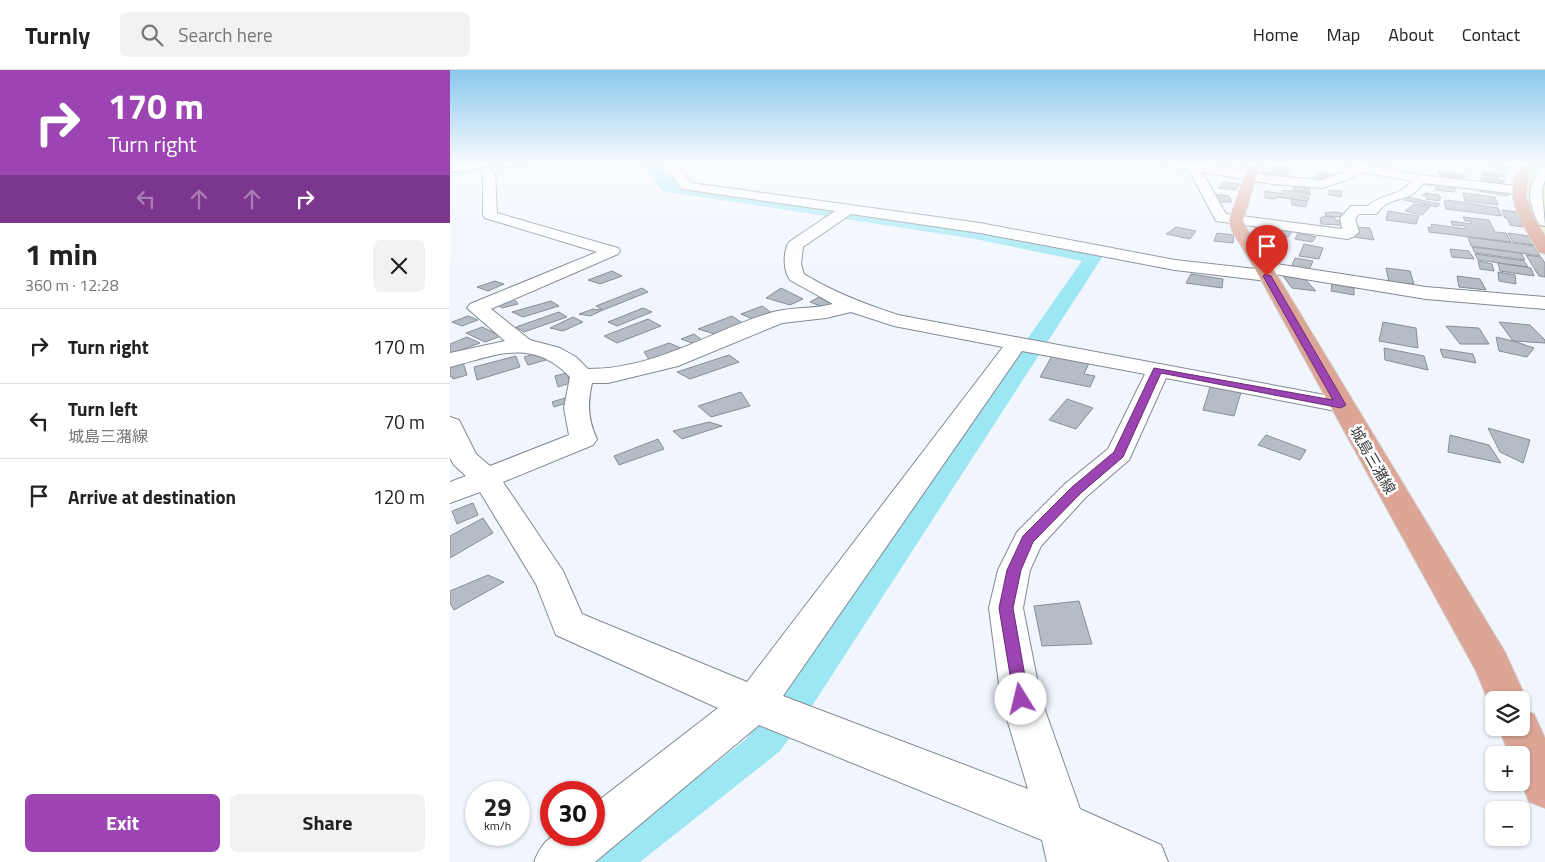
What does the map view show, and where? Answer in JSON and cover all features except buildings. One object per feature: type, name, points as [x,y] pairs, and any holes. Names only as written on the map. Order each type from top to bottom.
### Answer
[{"type":"main road","points":[[1236,220],[1242,200]]},
{"type":"main road","points":[[1521,200],[1545,249]]},
{"type":"main road","name":"城島三潴線","points":[[1236,220],[1240,230],[1492,664],[1503,691]]},
{"type":"main road","points":[[1523,736],[1545,786]]},
{"type":"street","points":[[489,200],[490,216],[612,251],[477,308],[522,344]]},
{"type":"street","points":[[785,200],[980,228],[1175,265],[1265,271],[1426,292],[1545,303]]},
{"type":"street","points":[[1211,200],[1221,218],[1348,234],[1351,232],[1347,218],[1356,209],[1371,211],[1380,202],[1387,200]]},
{"type":"street","points":[[1535,200],[1545,222]]},
{"type":"street","points":[[848,209],[795,245],[793,264],[796,276],[807,284],[850,306],[894,320],[1341,405]]},
{"type":"street","points":[[450,360],[522,344],[541,348],[565,358],[582,376],[608,376],[670,361],[778,317],[826,312],[850,306]]},
{"type":"street","points":[[605,825],[758,705],[1029,345]]},
{"type":"street","points":[[1067,843],[1021,699],[1006,608],[1014,570],[1028,540],[1076,490],[1119,454],[1158,370]]},
{"type":"street","points":[[450,493],[467,467],[584,439],[579,429],[576,399],[582,376]]},
{"type":"street","points":[[450,425],[467,467],[551,580],[569,624],[758,705],[812,726],[1067,843],[1144,862]]},
{"type":"street","points":[[558,862],[578,846]]},
{"type":"green space","points":[[1525,200],[1545,200],[1545,239]]},
{"type":"water","points":[[720,200],[766,200],[985,233],[1103,256],[803,720],[780,751],[640,862],[590,862],[746,739],[1082,261],[975,239]]},
{"type":"route","points":[[1021,699],[1006,608],[1014,570],[1028,540],[1076,490],[1119,454],[1158,370],[1341,405],[1267,276]]}]
